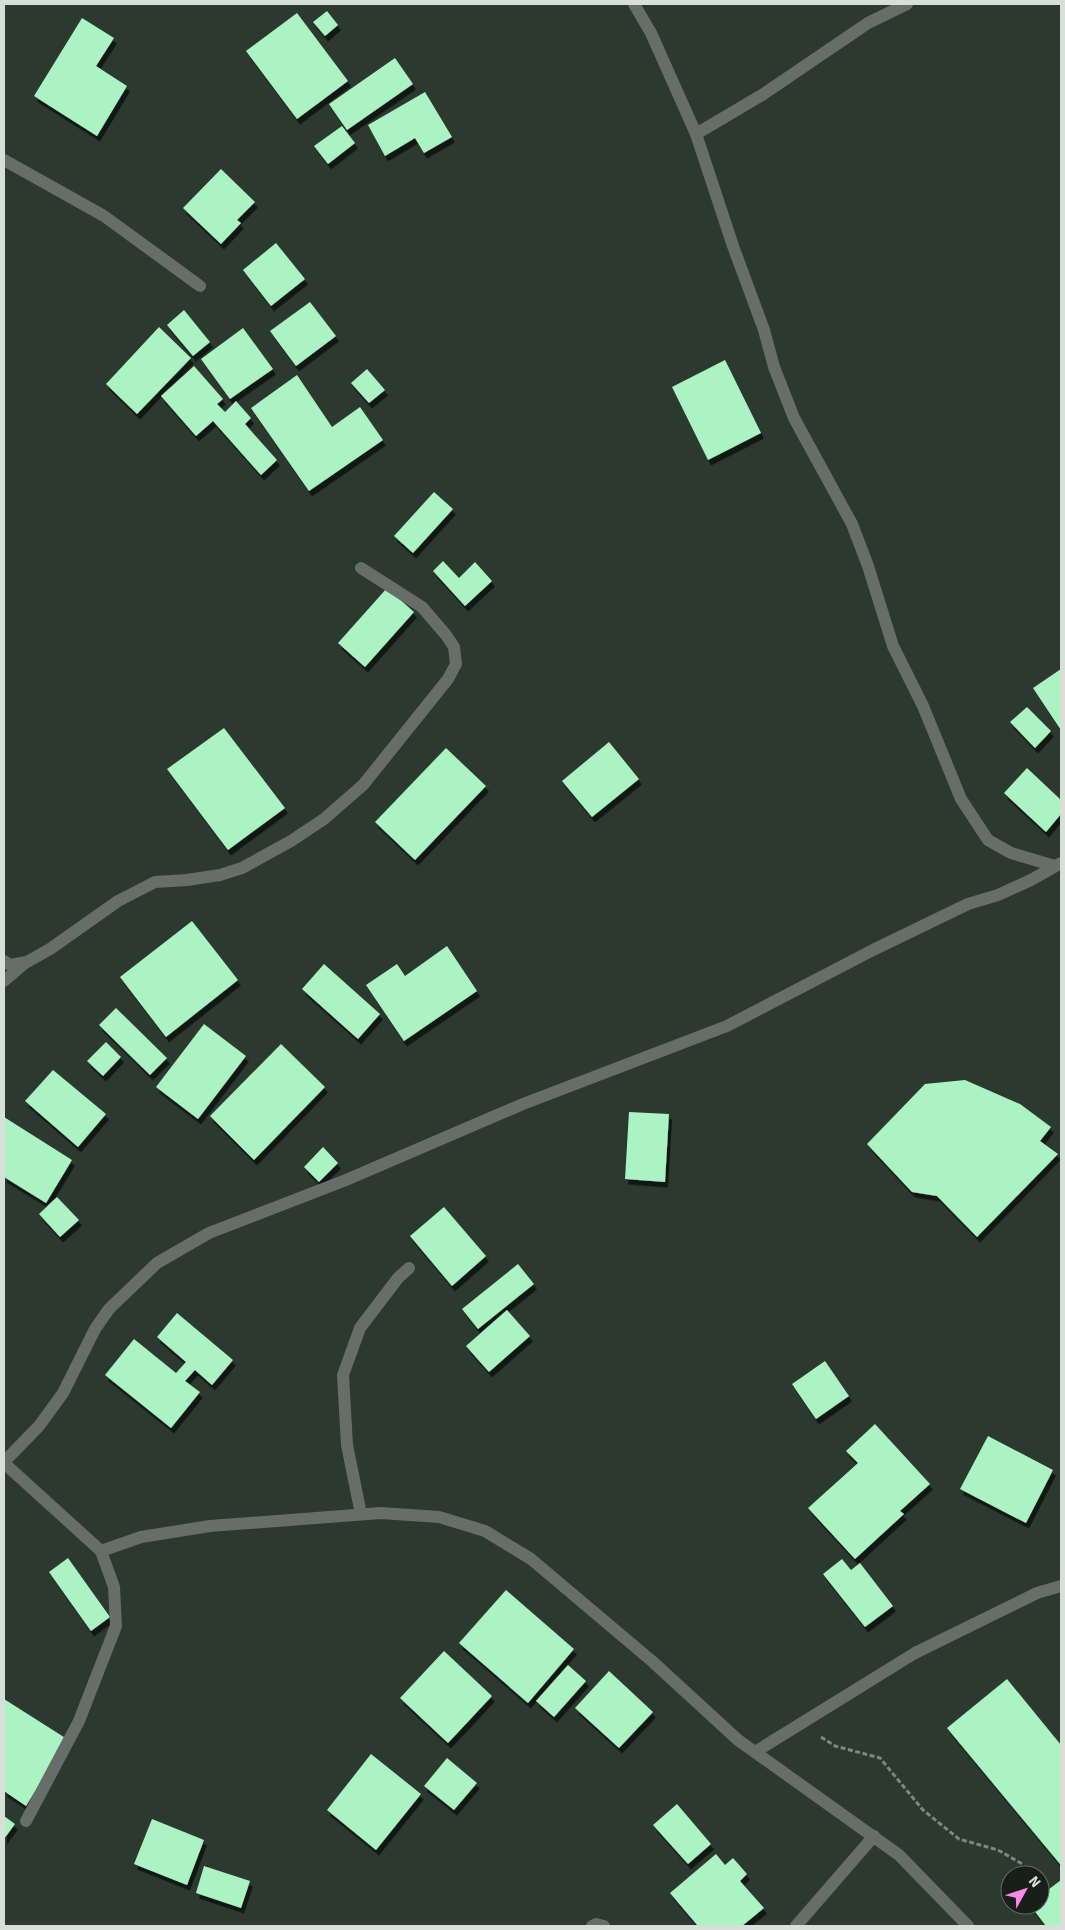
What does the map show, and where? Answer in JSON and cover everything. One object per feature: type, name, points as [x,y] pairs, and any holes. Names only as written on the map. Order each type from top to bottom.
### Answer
[{"type":"street","points":[[634,4],[651,33],[696,134],[733,246],[764,330],[774,367],[791,409],[814,457],[852,524],[894,646],[923,706],[961,799],[975,824],[988,840],[1011,852],[1058,864]]},
{"type":"street","points":[[696,134],[762,95],[868,23],[907,4]]},
{"type":"street","points":[[4,160],[104,216],[200,286]]},
{"type":"street","points":[[4,981],[27,962],[50,949],[118,901],[155,882],[220,875],[242,868],[324,819],[363,785],[448,679],[456,664],[454,647],[422,606],[361,568]]},
{"type":"street","points":[[26,1821],[79,1721],[116,1626],[114,1587],[101,1551],[4,1462],[39,1426],[63,1393],[95,1328],[109,1309],[157,1263],[209,1233],[346,1180],[523,1104],[727,1026],[882,946],[968,904],[998,895],[1031,880],[1058,864]]},
{"type":"street","points":[[4,961],[10,965],[27,962]]},
{"type":"street","points":[[361,1514],[347,1445],[343,1375],[360,1328],[398,1278],[409,1268]]},
{"type":"street","points":[[101,1551],[141,1538],[210,1526],[381,1512],[439,1516],[485,1531],[531,1559],[653,1662],[738,1740],[899,1855],[968,1926]]},
{"type":"street","points":[[755,1752],[915,1653],[1037,1593],[1061,1586]]},
{"type":"street","points":[[796,1926],[874,1836]]},
{"type":"street","points":[[592,1926],[596,1924],[604,1926]]},
{"type":"path","points":[[800,1724],[835,1746],[880,1758],[923,1810],[959,1839],[998,1850],[1024,1865]]},
{"type":"building","points":[[327,11],[338,25],[325,36],[313,22]]},
{"type":"building","points":[[297,13],[348,81],[297,119],[246,51]]},
{"type":"building","points":[[82,18],[114,38],[96,66],[127,86],[97,136],[34,96]]},
{"type":"building","points":[[395,58],[413,84],[347,130],[329,104]]},
{"type":"building","points":[[425,92],[452,137],[424,153],[415,138],[385,156],[368,125]]},
{"type":"building","points":[[342,126],[355,143],[328,164],[314,146]]},
{"type":"building","points":[[221,169],[255,202],[237,220],[241,223],[221,244],[183,208]]},
{"type":"building","points":[[276,243],[305,279],[271,306],[243,270]]},
{"type":"building","points":[[310,302],[336,336],[296,366],[270,331]]},
{"type":"building","points":[[184,310],[210,342],[193,356],[167,325]]},
{"type":"building","points":[[159,327],[191,358],[137,414],[106,384]]},
{"type":"building","points":[[243,328],[273,369],[230,399],[201,359]]},
{"type":"building","points":[[725,360],[761,433],[708,460],[672,387]]},
{"type":"building","points":[[194,366],[223,399],[217,404],[225,412],[236,401],[251,418],[245,424],[277,460],[261,475],[213,421],[196,436],[161,396]]},
{"type":"building","points":[[367,369],[385,390],[369,403],[351,383]]},
{"type":"building","points":[[297,375],[332,427],[360,407],[383,440],[309,491],[251,408]]},
{"type":"building","points":[[434,492],[453,509],[413,553],[394,536]]},
{"type":"building","points":[[443,561],[459,578],[475,562],[492,581],[465,606],[433,571]]},
{"type":"building","points":[[387,588],[414,612],[365,667],[338,643]]},
{"type":"building","points":[[1061,669],[1061,730],[1033,688]]},
{"type":"building","points":[[1027,707],[1051,731],[1035,748],[1010,722]]},
{"type":"building","points":[[224,728],[285,808],[228,850],[167,769]]},
{"type":"building","points":[[609,742],[639,779],[592,817],[562,781]]},
{"type":"building","points":[[446,748],[486,786],[415,860],[375,822]]},
{"type":"building","points":[[1027,768],[1061,800],[1061,814],[1046,832],[1004,793]]},
{"type":"building","points":[[192,921],[238,980],[166,1037],[120,977]]},
{"type":"building","points":[[447,946],[477,991],[404,1041],[366,985],[397,964],[405,976]]},
{"type":"building","points":[[324,964],[380,1014],[358,1039],[302,989]]},
{"type":"building","points":[[116,1008],[167,1058],[150,1075],[99,1025]]},
{"type":"building","points":[[204,1024],[246,1056],[198,1119],[156,1087]]},
{"type":"building","points":[[106,1042],[121,1057],[103,1076],[87,1061]]},
{"type":"building","points":[[281,1044],[325,1087],[254,1160],[210,1116]]},
{"type":"building","points":[[53,1070],[106,1114],[78,1147],[25,1101]]},
{"type":"building","points":[[965,1080],[1020,1104],[1051,1127],[1040,1141],[1058,1154],[977,1237],[937,1196],[912,1192],[867,1144],[925,1084]]},
{"type":"building","points":[[629,1112],[669,1114],[665,1182],[625,1179]]},
{"type":"building","points":[[4,1117],[72,1160],[46,1203],[4,1177]]},
{"type":"building","points":[[323,1147],[338,1163],[319,1182],[304,1167]]},
{"type":"building","points":[[57,1197],[79,1220],[60,1237],[39,1214]]},
{"type":"building","points":[[444,1207],[486,1256],[452,1286],[410,1236]]},
{"type":"building","points":[[518,1264],[534,1284],[478,1329],[462,1309]]},
{"type":"building","points":[[507,1310],[530,1336],[489,1372],[466,1346]]},
{"type":"building","points":[[177,1313],[233,1360],[212,1385],[195,1370],[185,1381],[200,1392],[171,1428],[105,1375],[134,1339],[176,1373],[186,1362],[157,1337]]},
{"type":"building","points":[[825,1361],[849,1396],[816,1419],[792,1384]]},
{"type":"building","points":[[875,1424],[930,1484],[900,1511],[904,1514],[855,1559],[808,1508],[858,1463],[846,1451]]},
{"type":"building","points":[[988,1436],[1053,1470],[1026,1523],[960,1489]]},
{"type":"building","points":[[68,1558],[110,1617],[91,1631],[49,1572]]},
{"type":"building","points":[[842,1559],[851,1570],[860,1563],[893,1606],[865,1627],[823,1574]]},
{"type":"building","points":[[506,1590],[574,1649],[528,1703],[459,1643]]},
{"type":"building","points":[[444,1651],[492,1696],[448,1743],[400,1698]]},
{"type":"building","points":[[568,1665],[586,1681],[554,1717],[536,1701]]},
{"type":"building","points":[[609,1671],[653,1712],[619,1748],[575,1708]]},
{"type":"building","points":[[1007,1679],[1061,1745],[1060,1864],[947,1728]]},
{"type":"building","points":[[4,1699],[67,1739],[26,1806],[4,1791]]},
{"type":"building","points":[[371,1754],[421,1794],[376,1850],[327,1810]]},
{"type":"building","points":[[447,1758],[477,1783],[454,1810],[424,1786]]},
{"type":"building","points":[[677,1804],[711,1844],[688,1864],[653,1825]]},
{"type":"building","points":[[4,1816],[15,1824],[4,1839]]},
{"type":"building","points":[[152,1819],[204,1840],[187,1885],[134,1864]]},
{"type":"building","points":[[716,1854],[725,1865],[733,1858],[747,1874],[740,1881],[764,1908],[742,1926],[698,1926],[670,1893]]},
{"type":"building","points":[[204,1866],[250,1881],[241,1908],[196,1893]]},
{"type":"building","points":[[1061,1880],[1061,1926],[1046,1926],[1038,1915],[1050,1915],[1050,1888]]}]
